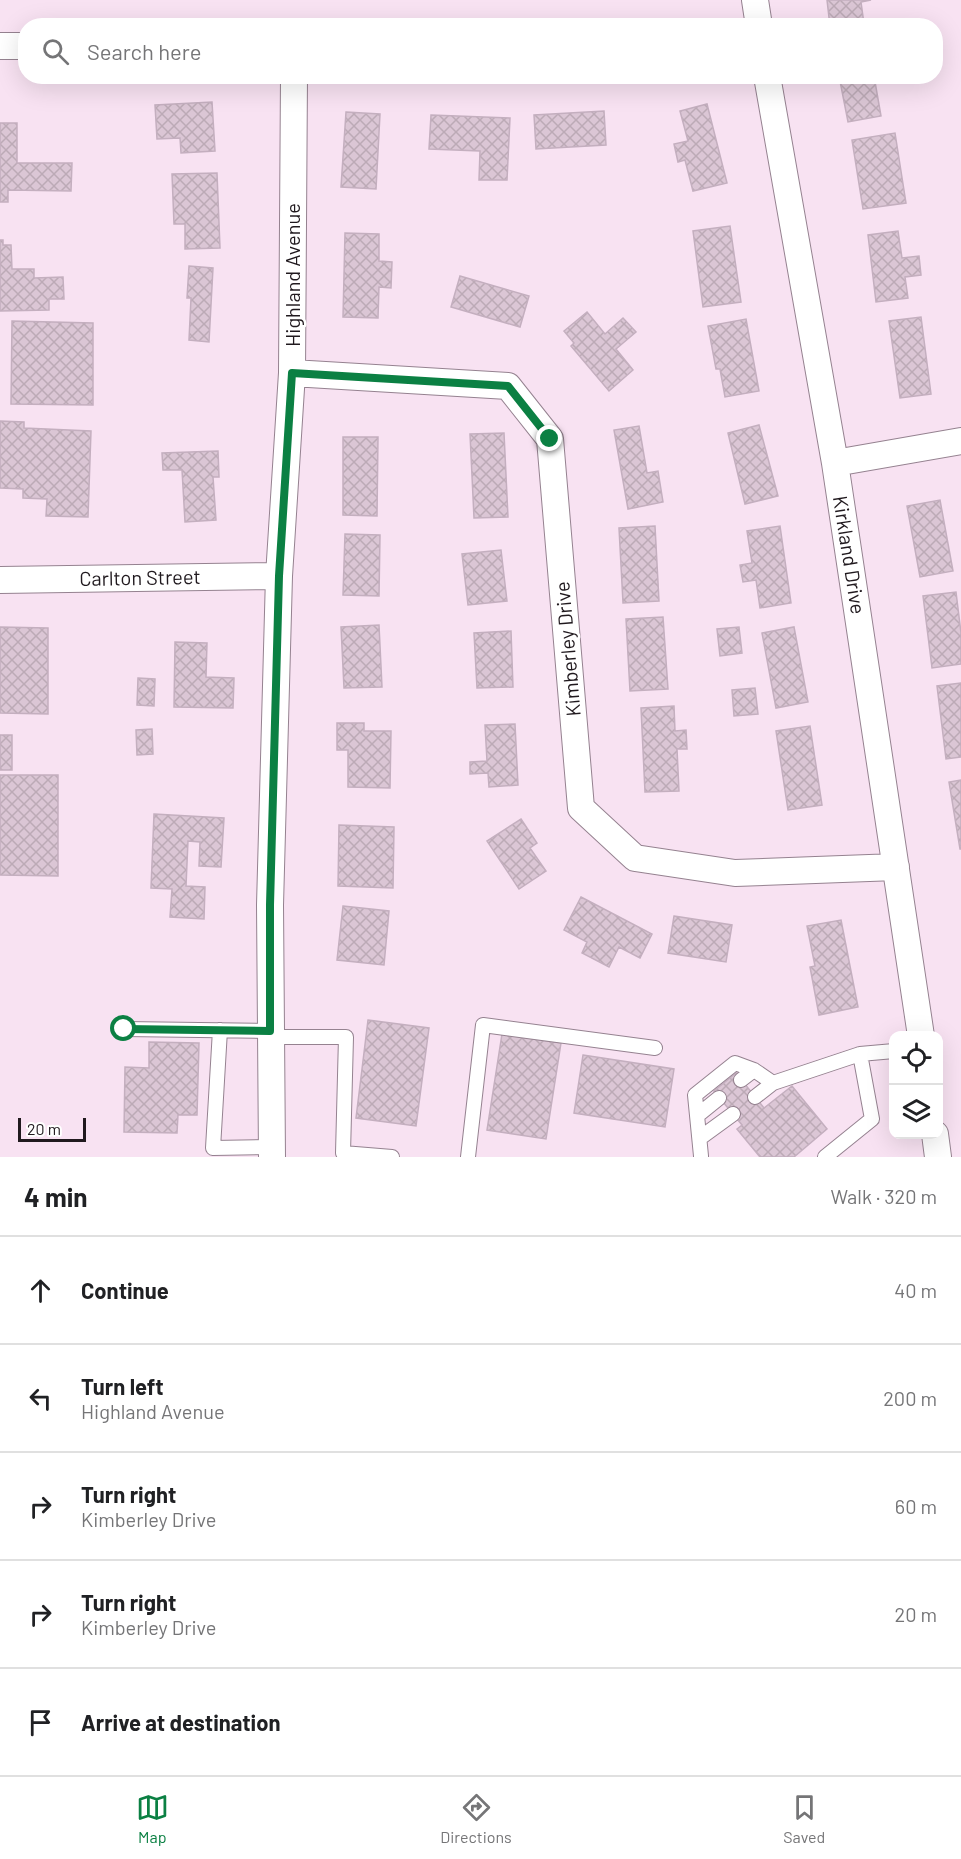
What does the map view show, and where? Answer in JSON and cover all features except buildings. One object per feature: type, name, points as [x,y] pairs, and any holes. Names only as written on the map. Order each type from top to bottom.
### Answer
[{"type":"street","points":[[755,0],[758,18]]},
{"type":"street","points":[[0,46],[18,46]]},
{"type":"street","name":"Highland Avenue","points":[[272,1152],[270,905],[279,576],[292,373],[294,84]]},
{"type":"street","name":"Kirkland Drive","points":[[768,84],[835,463],[920,1031]]},
{"type":"street","name":"Kimberley Drive","points":[[292,373],[508,386],[550,439],[581,808],[635,858],[735,873],[896,867]]},
{"type":"street","points":[[835,463],[961,441]]},
{"type":"street","name":"Carlton Street","points":[[0,580],[279,576]]},
{"type":"street","points":[[936,1139],[938,1157]]},
{"type":"lane","points":[[468,1157],[483,1024],[655,1048]]},
{"type":"lane","points":[[124,1029],[220,1030],[346,1037],[343,1153],[392,1157]]},
{"type":"lane","points":[[220,1030],[213,1148],[272,1152]]},
{"type":"lane","points":[[755,1096],[773,1083],[860,1054],[889,1051]]},
{"type":"lane","points":[[825,1157],[872,1119],[860,1054]]},
{"type":"lane","points":[[703,1157],[695,1095],[735,1063],[754,1070],[773,1083]]},
{"type":"lane","points":[[741,1080],[754,1070]]},
{"type":"lane","points":[[698,1115],[719,1098]]},
{"type":"lane","points":[[700,1138],[733,1114]]},
{"type":"route","points":[[124,1029],[270,1031],[270,905],[279,576],[292,373],[508,386],[550,439]]}]
